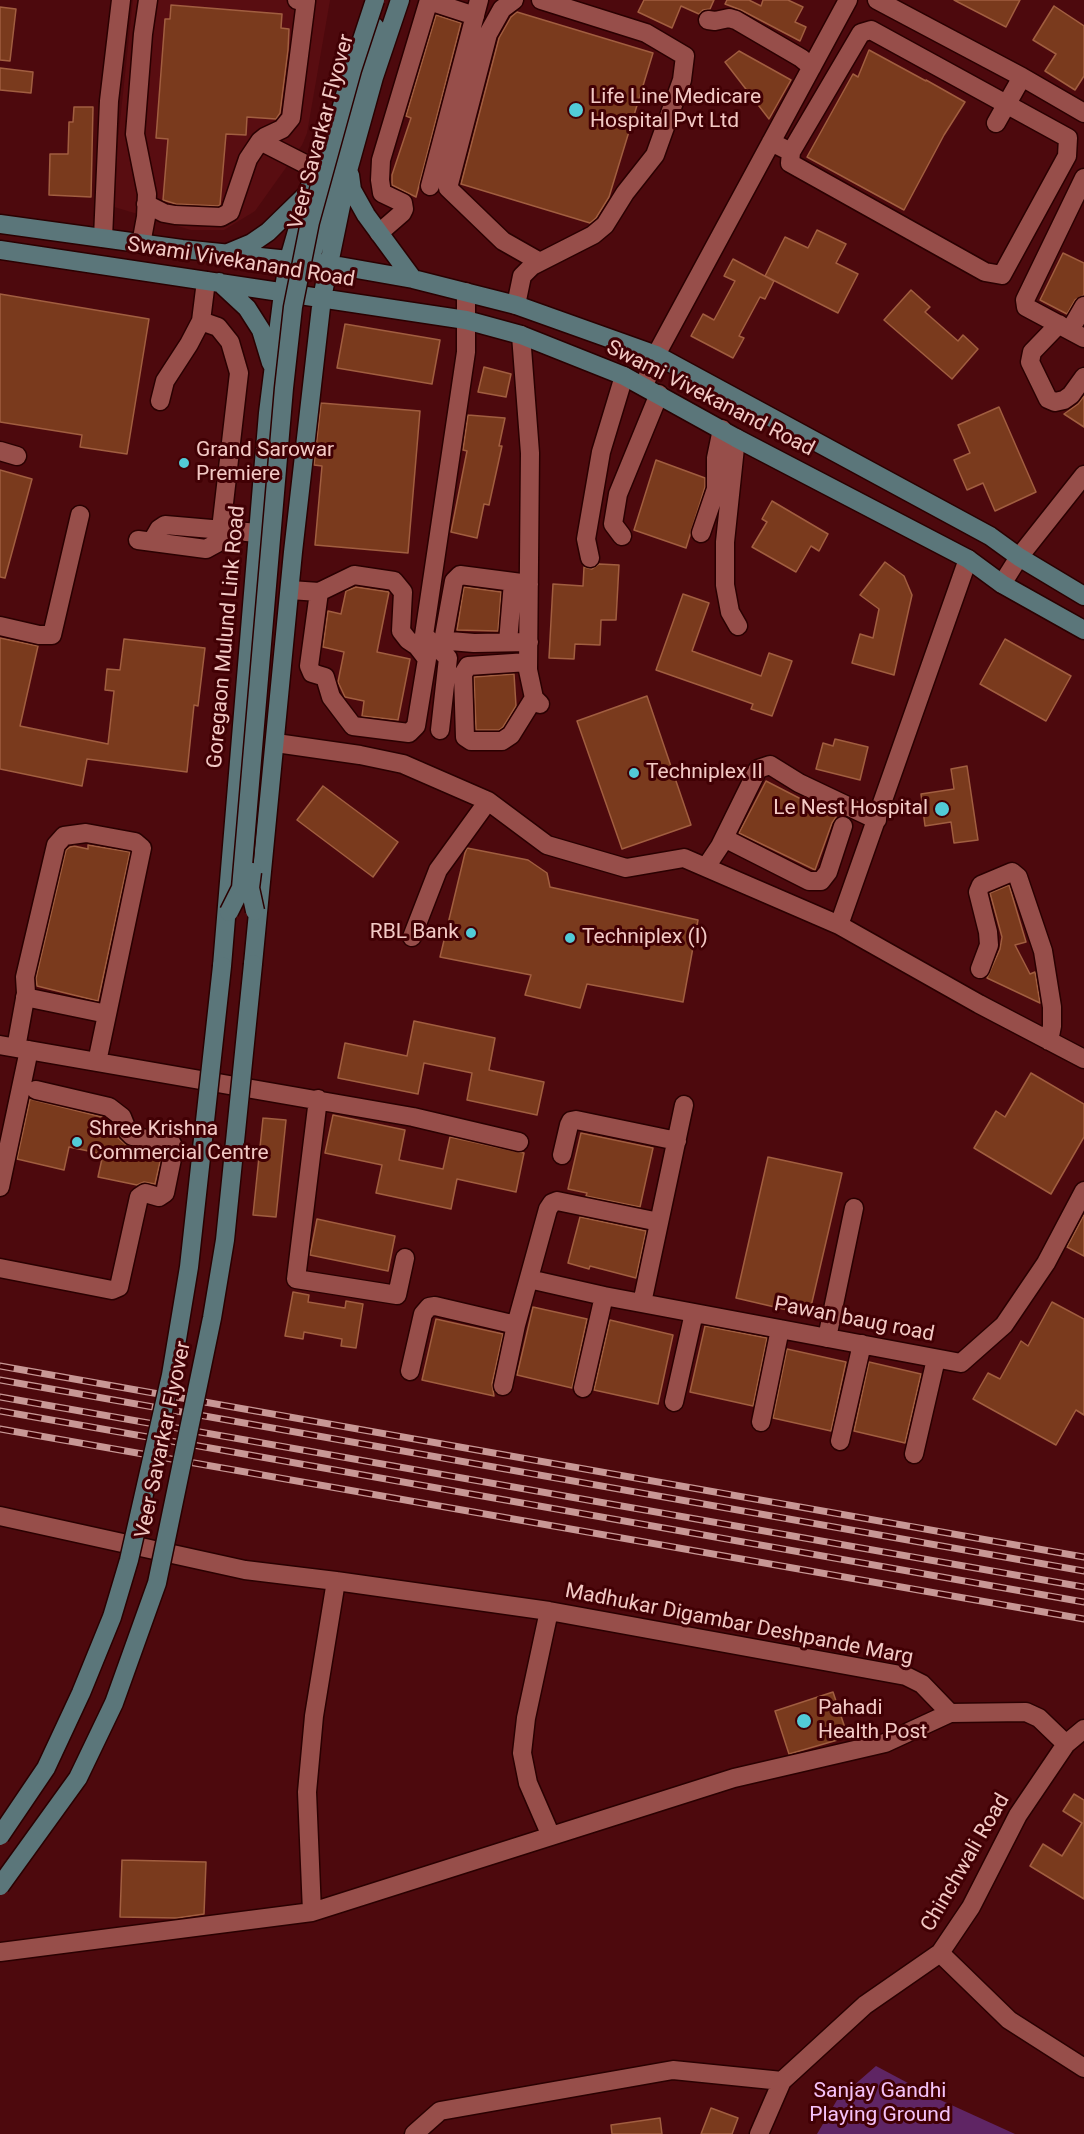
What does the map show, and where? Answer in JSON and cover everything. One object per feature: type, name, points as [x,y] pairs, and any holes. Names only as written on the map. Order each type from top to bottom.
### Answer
[{"type":"main road","name":"Goregaon Mulund Link Road","points":[[222,966],[228,916],[268,413],[283,293],[289,259],[366,0]]},
{"type":"main road","name":"Veer Savarkar Flyover","points":[[228,916],[241,888],[293,307],[310,222],[352,70],[375,0]]},
{"type":"main road","name":"Veer Savarkar Flyover","points":[[0,1886],[78,1779],[114,1703],[157,1583],[212,1318],[225,1240],[253,964],[256,916],[250,888],[267,724],[302,314],[315,241],[352,105],[384,0]]},
{"type":"main road","points":[[256,916],[322,298],[349,167],[374,77],[400,0]]},
{"type":"main road","points":[[349,167],[352,190],[366,215],[413,279]]},
{"type":"main road","points":[[227,254],[252,243],[268,232],[308,193]]},
{"type":"main road","name":"Swami Vivekanand Road","points":[[0,224],[141,244],[328,264],[413,279],[516,305],[656,356],[990,536],[1019,557],[1084,596]]},
{"type":"main road","name":"Swami Vivekanand Road","points":[[0,250],[466,320],[521,335],[624,376],[652,390],[968,559],[1002,584],[1084,630]]},
{"type":"main road","points":[[212,281],[247,308],[261,330],[272,366],[268,413]]},
{"type":"main road","name":"Veer Savarkar Flyover","points":[[0,1836],[46,1768],[60,1739],[112,1617],[129,1560],[171,1374],[187,1278],[222,966]]},
{"type":"street","points":[[103,238],[109,101],[121,0]]},
{"type":"street","points":[[141,244],[147,194],[135,134],[142,34],[147,0]]},
{"type":"street","points":[[146,204],[164,213],[221,217],[230,212],[248,159],[265,136],[282,129],[291,118],[303,0]]},
{"type":"street","points":[[514,0],[502,9],[488,34],[448,188],[503,241],[540,262]]},
{"type":"street","points":[[516,305],[522,276],[532,266],[593,236],[605,225],[625,193],[655,155],[682,80],[685,56],[646,33],[541,0]]},
{"type":"street","points":[[622,536],[613,524],[618,494],[652,390],[656,356],[848,0]]},
{"type":"street","points":[[877,0],[1022,77],[1084,113]]},
{"type":"street","points":[[379,233],[404,209],[404,203],[382,193],[380,189],[381,160],[429,1],[477,8],[430,186]]},
{"type":"street","points":[[708,20],[729,18],[736,20],[801,58],[812,67]]},
{"type":"street","points":[[871,30],[1068,138],[1067,156],[1002,275],[985,272],[790,163],[797,152],[861,33],[871,30]]},
{"type":"street","points":[[996,123],[1022,77]]},
{"type":"street","points":[[260,141],[315,169]]},
{"type":"street","points":[[771,142],[797,152]]},
{"type":"street","points":[[1071,331],[1026,307],[1024,300],[1084,178]]},
{"type":"street","points":[[160,401],[165,381],[201,321],[212,281]]},
{"type":"street","points":[[440,730],[448,658],[424,636],[466,352],[466,292]]},
{"type":"street","points":[[1084,306],[1071,331],[1032,352],[1030,362],[1048,399],[1056,402],[1064,400],[1071,394],[1084,377]]},
{"type":"street","points":[[201,321],[218,327],[231,342],[239,373],[221,529]]},
{"type":"street","points":[[508,642],[521,583],[530,453],[521,335]]},
{"type":"street","points":[[590,558],[586,539],[601,452],[624,376]]},
{"type":"street","points":[[701,533],[716,489],[716,458],[729,433]]},
{"type":"street","points":[[729,433],[725,585],[730,612],[738,626]]},
{"type":"street","points":[[1002,584],[1019,557],[1084,475]]},
{"type":"street","points":[[0,626],[39,635],[52,635],[80,515]]},
{"type":"street","points":[[145,540],[165,525],[258,533]]},
{"type":"street","points":[[839,925],[968,559]]},
{"type":"street","points":[[290,590],[320,592],[354,575],[394,581],[403,592],[401,631],[427,659],[416,726],[409,733],[354,726],[331,697],[325,677],[312,673],[309,666],[320,592]]},
{"type":"street","points":[[521,583],[460,575],[454,581],[444,636],[450,641],[474,643],[529,642]]},
{"type":"street","points":[[521,583],[529,642],[528,670],[537,701],[511,735],[502,741],[471,741],[465,737],[463,674],[468,666],[528,662]]},
{"type":"street","points":[[276,742],[402,764],[488,801],[547,844],[626,868],[684,858],[839,925],[1084,1059]]},
{"type":"street","points":[[706,867],[724,838],[758,769],[770,765],[799,783],[877,820]]},
{"type":"street","points":[[412,937],[438,870],[488,801]]},
{"type":"street","points":[[724,838],[809,881],[821,881],[828,872],[843,826]]},
{"type":"street","points":[[0,1187],[9,1049],[25,997],[25,977],[56,845],[64,836],[86,833],[135,842],[142,848],[97,1062]]},
{"type":"street","points":[[836,846],[865,853]]},
{"type":"street","points":[[980,969],[989,945],[978,892],[981,885],[1012,872],[1018,877],[1043,951],[1052,1007],[1049,1041]]},
{"type":"street","points":[[25,997],[107,1014]]},
{"type":"street","points":[[9,1049],[318,1099],[413,1117],[519,1142]]},
{"type":"street","points":[[0,1268],[112,1290],[119,1287],[139,1197],[144,1193],[159,1197],[165,1193],[174,1149],[172,1144],[132,1136],[122,1117],[109,1107],[36,1090]]},
{"type":"street","points":[[318,1099],[296,1278],[397,1295],[405,1258]]},
{"type":"street","points":[[642,1303],[684,1105]]},
{"type":"street","points":[[562,1155],[569,1125],[571,1121],[576,1120],[676,1141]]},
{"type":"street","name":"Pawan baug road","points":[[530,1279],[604,1296],[961,1363],[1004,1325],[1046,1263],[1084,1191]]},
{"type":"street","points":[[503,1386],[516,1325],[548,1209],[552,1203],[557,1201],[659,1222]]},
{"type":"street","points":[[827,1338],[854,1208]]},
{"type":"street","points":[[583,1388],[604,1296]]},
{"type":"street","points":[[411,1371],[423,1314],[429,1307],[435,1306],[516,1325]]},
{"type":"street","points":[[674,1402],[694,1313]]},
{"type":"street","points":[[761,1422],[780,1329]]},
{"type":"street","points":[[840,1441],[862,1344]]},
{"type":"street","points":[[914,1454],[936,1359]]},
{"type":"street","name":"Madhukar Digambar Deshpande Marg","points":[[0,1516],[245,1570],[549,1611],[906,1676],[922,1683],[950,1713]]},
{"type":"street","points":[[312,1912],[307,1792],[314,1716],[336,1581]]},
{"type":"street","points":[[549,1611],[526,1719],[522,1753],[528,1783],[551,1836]]},
{"type":"street","points":[[0,1952],[312,1912],[734,1778],[885,1743],[950,1713],[1026,1712],[1039,1718],[1066,1744]]},
{"type":"street","name":"Chinchwali Road","points":[[759,2134],[782,2081],[865,2006],[940,1953],[971,1907],[1018,1815],[1066,1744],[1084,1729]]},
{"type":"street","points":[[940,1953],[1009,2020],[1084,2068]]},
{"type":"street","points":[[414,2134],[440,2111],[674,2070],[782,2081]]},
{"type":"shaded area","points":[[133,0],[330,0],[307,133],[302,145],[255,211],[224,230],[191,230],[111,206]]},
{"type":"green space","name":"Sanjay Gandhi Playing Ground","points":[[876,2066],[936,2098],[1015,2134],[817,2134],[837,2100]]},
{"type":"building","points":[[644,0],[714,0],[710,9],[703,10],[699,14],[681,6],[672,28],[638,12]]},
{"type":"building","points":[[727,0],[749,0],[761,6],[763,0],[788,0],[803,7],[795,22],[806,27],[800,41],[725,4]]},
{"type":"building","points":[[954,0],[1020,0],[1006,27]]},
{"type":"building","points":[[171,5],[282,14],[281,28],[289,29],[280,113],[276,119],[247,117],[246,135],[226,134],[220,205],[218,206],[176,204],[163,200],[168,139],[156,138],[165,19],[170,19]]},
{"type":"building","points":[[1054,6],[1084,26],[1084,76],[1075,90],[1045,71],[1056,54],[1033,40]]},
{"type":"building","points":[[0,7],[16,9],[10,61],[0,60]]},
{"type":"building","points":[[517,12],[653,53],[609,197],[596,218],[590,223],[461,184],[499,38],[511,17]]},
{"type":"building","points":[[436,15],[461,23],[416,197],[392,185],[392,175],[411,118],[406,116]]},
{"type":"building","points":[[869,50],[965,102],[944,135],[904,210],[807,157],[853,74],[858,77]]},
{"type":"building","points":[[739,51],[791,80],[769,119],[725,62]]},
{"type":"building","points":[[0,68],[33,72],[31,93],[0,90]]},
{"type":"building","points":[[74,107],[93,107],[91,197],[49,195],[50,154],[68,154],[69,122],[73,122]]},
{"type":"building","points":[[817,230],[846,244],[836,263],[858,274],[838,313],[765,276],[785,237],[808,248]]},
{"type":"building","points":[[1063,253],[1084,263],[1084,295],[1075,300],[1067,314],[1040,300]]},
{"type":"building","points":[[733,259],[774,281],[765,299],[760,297],[739,336],[744,338],[733,358],[691,336],[703,314],[714,320],[735,281],[724,276]]},
{"type":"building","points":[[911,290],[930,307],[925,312],[958,341],[963,335],[978,349],[952,379],[884,320]]},
{"type":"building","points":[[0,294],[149,319],[127,454],[80,447],[82,435],[0,422]]},
{"type":"building","points":[[345,324],[440,340],[432,384],[337,368]]},
{"type":"building","points":[[484,367],[511,374],[506,397],[478,392]]},
{"type":"building","points":[[1084,396],[1084,427],[1064,414],[1078,404]]},
{"type":"building","points":[[321,403],[420,411],[408,553],[315,545],[322,466],[314,465]]},
{"type":"building","points":[[999,407],[1036,492],[995,511],[983,483],[967,490],[954,460],[970,453],[958,425]]},
{"type":"building","points":[[468,415],[505,418],[499,446],[502,446],[489,505],[484,504],[477,538],[451,532],[467,451],[463,450]]},
{"type":"building","points":[[656,460],[705,478],[705,487],[686,548],[634,530]]},
{"type":"building","points":[[0,470],[32,479],[5,578],[0,577]]},
{"type":"building","points":[[772,501],[828,534],[819,551],[811,546],[796,572],[752,547],[767,522],[762,519]]},
{"type":"building","points":[[885,562],[904,576],[912,595],[894,675],[852,663],[860,634],[873,638],[879,609],[860,595]]},
{"type":"building","points":[[599,564],[619,565],[616,620],[601,620],[600,645],[575,644],[574,659],[549,658],[553,584],[583,586],[584,567],[592,569]]},
{"type":"building","points":[[356,587],[389,592],[377,652],[410,659],[398,720],[362,716],[364,701],[345,697],[338,682],[344,652],[323,647],[328,611],[341,614],[346,591]]},
{"type":"building","points":[[464,587],[501,592],[498,631],[457,630]]},
{"type":"building","points":[[683,594],[709,603],[692,651],[761,676],[769,653],[792,661],[772,716],[751,709],[753,704],[656,670]]},
{"type":"building","points":[[0,638],[38,646],[20,726],[108,744],[114,691],[105,690],[107,669],[120,670],[124,639],[205,648],[198,706],[194,705],[187,772],[87,759],[82,786],[0,769]]},
{"type":"building","points":[[1005,639],[1071,676],[1046,721],[980,684]]},
{"type":"building","points":[[514,674],[516,706],[503,727],[499,730],[476,730],[474,677]]},
{"type":"building","name":"Techniplex II","points":[[647,696],[691,825],[622,849],[577,721]]},
{"type":"building","points":[[835,739],[868,747],[860,780],[816,769],[823,743],[833,746]]},
{"type":"building","points":[[967,766],[978,840],[954,843],[951,822],[925,826],[921,794],[954,789],[951,769]]},
{"type":"building","points":[[766,781],[836,817],[815,870],[739,833]]},
{"type":"building","points":[[323,786],[398,842],[373,877],[297,820]]},
{"type":"building","points":[[88,845],[130,852],[98,1001],[37,986],[36,978],[66,850],[74,846],[88,849]]},
{"type":"building","name":"Techniplex (I)","points":[[467,848],[528,860],[547,873],[550,887],[698,920],[683,1002],[587,984],[580,1008],[525,995],[531,975],[440,957]]},
{"type":"building","points":[[1009,885],[1026,942],[1015,945],[1030,974],[1035,972],[1040,1003],[987,978],[1000,949],[1002,937],[990,893]]},
{"type":"building","points":[[414,1021],[495,1038],[489,1070],[544,1082],[537,1115],[467,1100],[472,1073],[424,1063],[418,1094],[338,1078],[345,1043],[407,1056]]},
{"type":"building","points":[[1031,1073],[1084,1104],[1084,1137],[1051,1194],[974,1148],[996,1111],[1005,1117]]},
{"type":"building","name":"Shree Krishna Commercial Centre","points":[[30,1099],[102,1117],[102,1120],[113,1124],[118,1138],[125,1144],[162,1153],[155,1184],[144,1182],[137,1185],[98,1177],[103,1154],[69,1147],[64,1170],[17,1159]]},
{"type":"building","points":[[333,1115],[405,1130],[399,1160],[443,1169],[450,1137],[524,1153],[516,1192],[457,1179],[451,1209],[376,1193],[382,1165],[325,1153]]},
{"type":"building","points":[[263,1118],[286,1120],[276,1217],[253,1215]]},
{"type":"building","points":[[581,1133],[653,1148],[640,1207],[586,1196],[587,1193],[568,1189]]},
{"type":"building","points":[[768,1157],[842,1173],[809,1315],[736,1298]]},
{"type":"building","points":[[1084,1215],[1084,1256],[1067,1247]]},
{"type":"building","points":[[580,1217],[646,1231],[636,1278],[590,1266],[589,1269],[568,1263]]},
{"type":"building","points":[[317,1219],[395,1236],[388,1271],[310,1255]]},
{"type":"building","points":[[293,1292],[309,1295],[308,1302],[345,1308],[346,1301],[363,1304],[356,1348],[341,1346],[342,1339],[304,1332],[303,1339],[285,1336]]},
{"type":"building","points":[[1052,1302],[1084,1319],[1084,1415],[1076,1410],[1056,1445],[973,1399],[988,1373],[1000,1379],[1021,1341],[1028,1346]]},
{"type":"building","points":[[533,1307],[587,1319],[572,1388],[517,1375]]},
{"type":"building","points":[[436,1319],[503,1334],[492,1384],[494,1396],[422,1380]]},
{"type":"building","points":[[610,1320],[673,1335],[658,1404],[594,1390]]},
{"type":"building","points":[[705,1326],[767,1338],[753,1406],[690,1392]]},
{"type":"building","points":[[787,1349],[846,1362],[831,1431],[773,1418]]},
{"type":"building","points":[[869,1362],[921,1374],[905,1443],[854,1431]]},
{"type":"building","points":[[833,1692],[848,1737],[789,1754],[775,1711]]},
{"type":"building","points":[[1074,1794],[1084,1800],[1084,1899],[1030,1866],[1043,1844],[1062,1856],[1082,1823],[1063,1811]]},
{"type":"building","points":[[122,1860],[206,1862],[204,1914],[177,1918],[120,1917]]},
{"type":"building","points":[[711,2108],[738,2118],[732,2134],[701,2134]]},
{"type":"building","points":[[660,2118],[662,2134],[612,2134],[611,2125]]},
{"type":"railway","points":[[0,1366],[1084,1557]]},
{"type":"railway","points":[[0,1380],[1084,1571]]},
{"type":"railway","points":[[0,1397],[1084,1587]]},
{"type":"railway","points":[[0,1411],[1084,1602]]},
{"type":"railway","points":[[0,1429],[1084,1619]]},
{"type":"place","name":"Life Line Medicare Hospital Pvt Ltd","points":[[576,110]]},
{"type":"place","name":"Grand Sarowar Premiere","points":[[184,463]]},
{"type":"place","name":"Techniplex II","points":[[634,773]]},
{"type":"place","name":"Le Nest Hospital","points":[[942,809]]},
{"type":"place","name":"RBL Bank","points":[[471,933]]},
{"type":"place","name":"Techniplex (I)","points":[[570,938]]},
{"type":"place","name":"Shree Krishna Commercial Centre","points":[[77,1142]]},
{"type":"place","name":"Pahadi Health Post","points":[[804,1721]]}]
